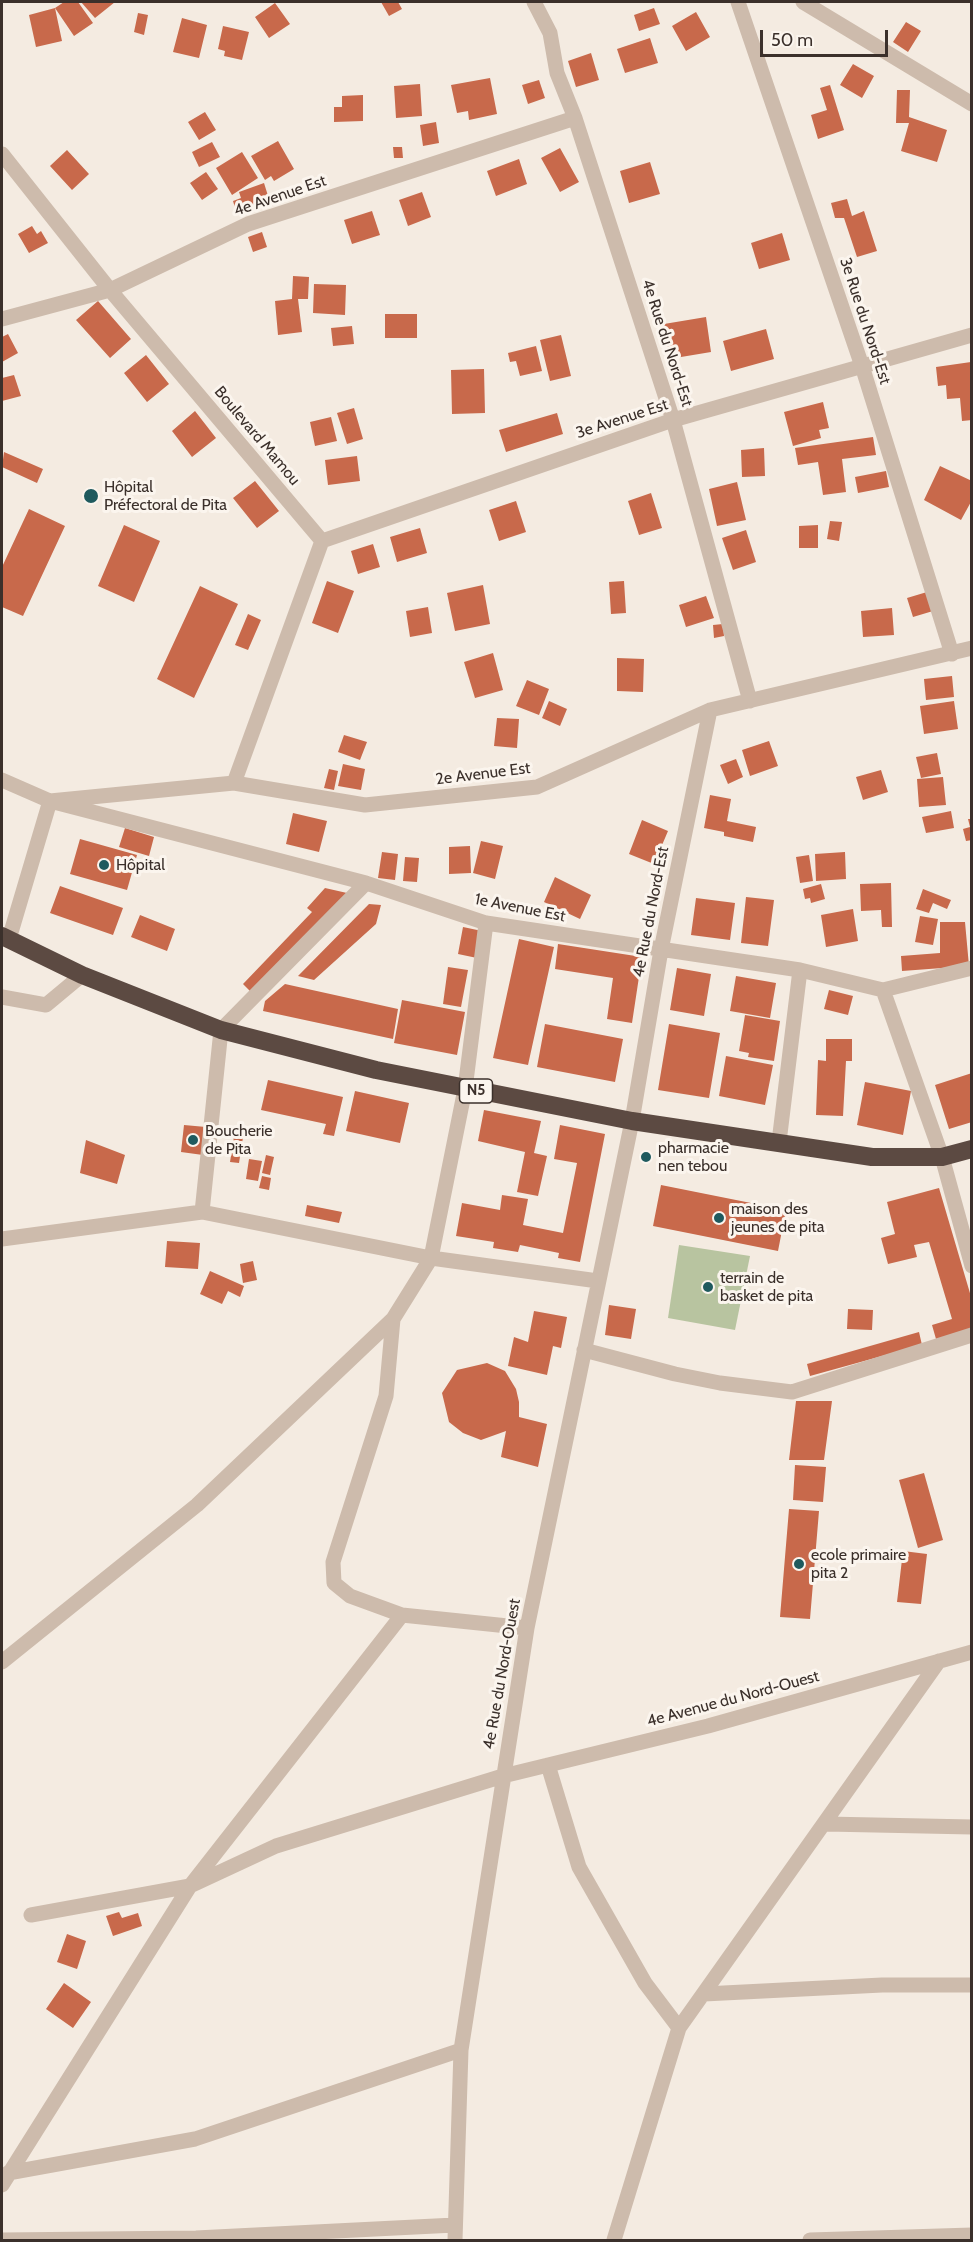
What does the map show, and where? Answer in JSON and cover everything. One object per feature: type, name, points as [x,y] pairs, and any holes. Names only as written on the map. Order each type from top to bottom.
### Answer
[{"type":"highway","name":"N5","points":[[5,938],[82,975],[221,1030],[376,1070],[632,1121],[872,1157],[942,1157],[972,1149]]},
{"type":"street","name":"4e Rue du Nord-Est","points":[[534,2],[550,33],[557,74],[574,118],[673,420],[750,701]]},
{"type":"street","name":"3e Rue du Nord-Est","points":[[738,2],[862,366],[952,654]]},
{"type":"street","points":[[803,2],[972,104]]},
{"type":"street","name":"4e Avenue Est","points":[[2,319],[110,290],[248,224],[574,118]]},
{"type":"street","name":"Boulevard Mamou","points":[[2,154],[110,290],[322,541]]},
{"type":"street","name":"3e Avenue Est","points":[[322,541],[673,420],[972,335]]},
{"type":"street","points":[[234,783],[322,541]]},
{"type":"street","name":"2e Avenue Est","points":[[50,801],[234,783],[365,805],[537,787],[710,710],[972,648]]},
{"type":"street","name":"4e Rue du Nord-Est","points":[[632,1121],[660,950],[710,710]]},
{"type":"street","name":"1e Avenue Est","points":[[2,780],[50,801],[366,883],[486,923],[800,970],[883,990],[972,969]]},
{"type":"street","points":[[5,938],[50,801]]},
{"type":"street","points":[[202,1212],[221,1030],[366,883]]},
{"type":"street","points":[[2,1662],[196,1505],[393,1319],[431,1258],[465,1089],[486,923]]},
{"type":"street","points":[[779,1142],[800,970]]},
{"type":"street","points":[[2,997],[46,1005],[82,975]]},
{"type":"street","points":[[883,990],[942,1157],[972,1266]]},
{"type":"street","name":"4e Rue du Nord-Ouest","points":[[455,2241],[461,2050],[503,1776],[527,1628],[632,1121]]},
{"type":"street","points":[[2,1239],[202,1212],[431,1258],[598,1281]]},
{"type":"street","points":[[393,1319],[386,1396],[333,1562],[334,1583],[350,1596],[402,1615],[527,1628]]},
{"type":"street","points":[[584,1350],[675,1374],[720,1383],[792,1392],[972,1335]]},
{"type":"street","points":[[5,2179],[190,1886],[402,1615]]},
{"type":"street","name":"4e Avenue du Nord-Ouest","points":[[31,1915],[190,1886],[276,1846],[503,1776],[708,1726],[972,1652]]},
{"type":"street","points":[[614,2241],[679,2028],[826,1824],[939,1661]]},
{"type":"street","points":[[548,1765],[579,1867],[645,1983],[679,2028]]},
{"type":"street","points":[[826,1824],[972,1827]]},
{"type":"street","points":[[704,1994],[882,1985],[972,1985]]},
{"type":"street","points":[[5,2179],[195,2139],[461,2050]]},
{"type":"street","points":[[2,2240],[196,2238],[455,2225]]},
{"type":"street","points":[[810,2241],[972,2235]]},
{"type":"green space","name":"terrain de basket de pita","points":[[679,1245],[750,1256],[735,1330],[668,1318]]},
{"type":"building","points":[[64,2],[78,2],[93,23],[74,36],[55,8]]},
{"type":"building","points":[[81,2],[115,2],[95,18]]},
{"type":"building","points":[[381,2],[398,2],[402,9],[389,16]]},
{"type":"building","points":[[275,3],[290,24],[269,38],[255,17]]},
{"type":"building","points":[[55,8],[62,41],[36,47],[29,15]]},
{"type":"building","points":[[654,8],[660,24],[639,31],[634,15]]},
{"type":"building","points":[[696,12],[710,37],[686,51],[672,26]]},
{"type":"building","points":[[138,13],[148,15],[144,35],[134,32]]},
{"type":"building","points":[[182,18],[207,25],[199,58],[173,52]]},
{"type":"building","points":[[906,22],[921,31],[908,52],[893,42]]},
{"type":"building","points":[[223,26],[249,32],[242,60],[224,56],[225,51],[218,49]]},
{"type":"building","points":[[650,38],[658,63],[625,73],[617,49]]},
{"type":"building","points":[[591,53],[599,80],[576,87],[568,61]]},
{"type":"building","points":[[853,64],[874,76],[862,98],[840,85]]},
{"type":"building","points":[[490,78],[497,114],[469,120],[468,111],[457,113],[451,85]]},
{"type":"building","points":[[539,80],[545,98],[528,104],[522,85]]},
{"type":"building","points":[[420,84],[422,116],[396,118],[394,86]]},
{"type":"building","points":[[830,85],[844,130],[818,139],[811,115],[827,110],[820,88]]},
{"type":"building","points":[[897,90],[910,90],[909,117],[947,130],[937,162],[901,151],[909,123],[896,123]]},
{"type":"building","points":[[363,95],[363,121],[334,122],[334,107],[342,107],[342,96]]},
{"type":"building","points":[[205,112],[216,130],[199,140],[188,122]]},
{"type":"building","points":[[436,122],[439,143],[423,146],[420,125]]},
{"type":"building","points":[[278,141],[294,169],[274,181],[271,176],[265,180],[251,156]]},
{"type":"building","points":[[212,142],[220,157],[199,167],[192,152]]},
{"type":"building","points":[[393,147],[402,147],[403,158],[394,158]]},
{"type":"building","points":[[560,148],[579,182],[560,192],[541,158]]},
{"type":"building","points":[[67,150],[89,174],[72,190],[50,166]]},
{"type":"building","points":[[242,152],[258,178],[232,195],[216,168]]},
{"type":"building","points":[[519,159],[527,184],[496,196],[487,171]]},
{"type":"building","points":[[650,162],[660,194],[629,203],[620,171]]},
{"type":"building","points":[[206,172],[218,189],[202,200],[190,183]]},
{"type":"building","points":[[264,183],[269,199],[236,211],[233,201],[241,198],[239,192]]},
{"type":"building","points":[[422,192],[431,217],[408,226],[399,200]]},
{"type":"building","points":[[847,199],[852,216],[864,211],[877,251],[857,257],[844,218],[835,218],[831,203]]},
{"type":"building","points":[[372,211],[380,235],[352,244],[344,220]]},
{"type":"building","points":[[32,226],[37,234],[41,231],[48,243],[29,253],[18,234]]},
{"type":"building","points":[[262,232],[267,247],[253,252],[248,237]]},
{"type":"building","points":[[782,233],[790,260],[759,269],[751,243]]},
{"type":"building","points":[[293,276],[309,277],[308,299],[298,299],[302,332],[278,335],[275,301],[292,299]]},
{"type":"building","points":[[314,284],[346,285],[345,315],[313,313]]},
{"type":"building","points":[[98,301],[131,339],[110,358],[76,320]]},
{"type":"building","points":[[385,314],[417,314],[417,338],[385,338]]},
{"type":"building","points":[[706,317],[711,352],[669,359],[664,324]]},
{"type":"building","points":[[352,326],[354,344],[333,346],[331,328]]},
{"type":"building","points":[[766,329],[774,359],[731,371],[723,341]]},
{"type":"building","points":[[8,334],[18,353],[2,362],[2,337]]},
{"type":"building","points":[[561,335],[571,376],[550,381],[540,340]]},
{"type":"building","points":[[536,346],[542,371],[520,376],[516,361],[510,362],[508,353]]},
{"type":"building","points":[[146,355],[169,384],[147,402],[124,373]]},
{"type":"building","points":[[971,362],[972,420],[962,421],[960,398],[947,399],[946,385],[938,386],[936,367]]},
{"type":"building","points":[[484,369],[485,413],[452,414],[451,370]]},
{"type":"building","points":[[14,375],[21,396],[2,401],[2,378]]},
{"type":"building","points":[[823,402],[829,428],[819,430],[821,438],[793,446],[784,412]]},
{"type":"building","points":[[354,408],[363,439],[347,444],[337,413]]},
{"type":"building","points":[[195,411],[216,438],[192,457],[172,431]]},
{"type":"building","points":[[557,413],[563,434],[506,452],[499,430]]},
{"type":"building","points":[[331,417],[337,441],[315,446],[310,422]]},
{"type":"building","points":[[873,437],[876,455],[842,459],[846,492],[823,495],[818,462],[798,465],[795,448]]},
{"type":"building","points":[[764,448],[765,476],[742,477],[741,450]]},
{"type":"building","points":[[4,452],[43,469],[37,483],[2,467]]},
{"type":"building","points":[[357,456],[360,481],[328,485],[325,460]]},
{"type":"building","points":[[940,466],[972,481],[972,500],[961,520],[924,500]]},
{"type":"building","points":[[886,471],[889,487],[858,493],[855,477]]},
{"type":"building","points":[[255,481],[279,511],[257,528],[233,498]]},
{"type":"building","points":[[737,482],[746,520],[717,526],[709,489]]},
{"type":"building","points":[[651,493],[662,528],[639,535],[628,501]]},
{"type":"building","points":[[516,501],[526,532],[499,541],[489,510]]},
{"type":"building","points":[[29,509],[65,526],[23,616],[2,607],[2,567]]},
{"type":"building","points":[[830,521],[842,522],[839,541],[827,539]]},
{"type":"building","points":[[124,525],[160,541],[134,602],[98,586]]},
{"type":"building","points":[[818,525],[818,548],[799,548],[799,526]]},
{"type":"building","points":[[420,528],[427,553],[397,562],[390,537]]},
{"type":"building","points":[[746,530],[756,562],[733,570],[722,538]]},
{"type":"building","points":[[373,544],[380,567],[358,574],[351,551]]},
{"type":"building","points":[[327,581],[354,591],[338,633],[312,623]]},
{"type":"building","points":[[624,581],[626,613],[611,614],[609,582]]},
{"type":"building","points":[[483,585],[490,624],[455,631],[447,593]]},
{"type":"building","points":[[200,586],[238,604],[194,698],[157,679]]},
{"type":"building","points":[[927,592],[933,611],[913,617],[907,598]]},
{"type":"building","points":[[706,596],[714,618],[686,627],[679,605]]},
{"type":"building","points":[[428,607],[432,633],[410,637],[406,611]]},
{"type":"building","points":[[892,608],[894,635],[863,637],[861,611]]},
{"type":"building","points":[[248,614],[261,620],[248,650],[235,645]]},
{"type":"building","points":[[723,624],[724,636],[714,638],[713,625]]},
{"type":"building","points":[[493,653],[503,690],[475,698],[464,662]]},
{"type":"building","points":[[617,658],[644,659],[643,692],[617,691]]},
{"type":"building","points":[[952,676],[954,697],[926,700],[924,679]]},
{"type":"building","points":[[527,680],[549,689],[539,715],[516,706]]},
{"type":"building","points":[[549,701],[567,709],[560,726],[542,718]]},
{"type":"building","points":[[954,701],[958,729],[924,734],[920,706]]},
{"type":"building","points":[[497,718],[519,719],[517,748],[494,746]]},
{"type":"building","points":[[344,735],[367,742],[360,760],[338,752]]},
{"type":"building","points":[[769,741],[778,766],[750,776],[742,750]]},
{"type":"building","points":[[937,753],[941,774],[921,778],[916,757]]},
{"type":"building","points":[[736,759],[743,777],[728,784],[720,765]]},
{"type":"building","points":[[343,764],[365,769],[361,790],[338,786]]},
{"type":"building","points":[[329,769],[338,771],[334,790],[324,788]]},
{"type":"building","points":[[881,770],[888,792],[863,800],[856,777]]},
{"type":"building","points":[[943,777],[946,805],[919,807],[917,779]]},
{"type":"building","points":[[710,795],[731,799],[727,821],[756,827],[753,842],[724,836],[724,832],[704,828]]},
{"type":"building","points":[[951,811],[954,828],[926,833],[922,817]]},
{"type":"building","points":[[293,813],[327,821],[319,852],[286,844]]},
{"type":"building","points":[[968,819],[972,819],[972,840],[966,841],[963,829],[970,827]]},
{"type":"building","points":[[642,820],[668,831],[654,864],[629,854]]},
{"type":"building","points":[[125,828],[154,837],[149,856],[119,847]]},
{"type":"building","name":"Hôpital","points":[[80,839],[137,855],[127,890],[70,874]]},
{"type":"building","points":[[481,841],[503,846],[495,879],[473,873]]},
{"type":"building","points":[[470,846],[471,873],[449,874],[449,847]]},
{"type":"building","points":[[382,852],[398,854],[395,880],[378,878]]},
{"type":"building","points":[[845,852],[846,879],[816,881],[815,854]]},
{"type":"building","points":[[809,855],[813,881],[800,883],[796,857]]},
{"type":"building","points":[[405,857],[419,858],[417,882],[403,881]]},
{"type":"building","points":[[555,877],[591,895],[580,919],[544,902]]},
{"type":"building","points":[[891,883],[892,927],[882,927],[881,910],[861,911],[860,884]]},
{"type":"building","points":[[821,884],[825,899],[811,903],[810,898],[805,899],[803,889]]},
{"type":"building","points":[[60,886],[123,908],[113,935],[50,913]]},
{"type":"building","points":[[325,888],[347,893],[252,993],[243,984],[312,912],[307,908]]},
{"type":"building","points":[[923,889],[951,900],[947,909],[933,903],[929,913],[916,909]]},
{"type":"building","points":[[746,897],[774,900],[768,946],[741,943]]},
{"type":"building","points":[[696,898],[735,903],[730,940],[691,935]]},
{"type":"building","points":[[369,904],[381,905],[376,924],[314,980],[298,976]]},
{"type":"building","points":[[853,909],[858,941],[826,947],[821,915]]},
{"type":"building","points":[[140,915],[175,929],[167,951],[131,937]]},
{"type":"building","points":[[920,916],[938,919],[933,945],[915,942]]},
{"type":"building","points":[[940,922],[965,922],[969,966],[902,971],[901,956],[940,953]]},
{"type":"building","points":[[463,927],[482,931],[477,958],[458,954]]},
{"type":"building","points":[[519,939],[554,947],[528,1065],[493,1058]]},
{"type":"building","points":[[558,944],[642,957],[632,1023],[607,1019],[613,978],[555,969]]},
{"type":"building","points":[[448,967],[468,970],[461,1007],[443,1004]]},
{"type":"building","points":[[677,968],[711,974],[704,1016],[670,1010]]},
{"type":"building","points":[[736,976],[776,983],[770,1018],[730,1011]]},
{"type":"building","points":[[285,984],[398,1009],[393,1039],[263,1011],[265,1001]]},
{"type":"building","points":[[829,990],[853,996],[848,1015],[824,1009]]},
{"type":"building","points":[[402,1000],[465,1012],[457,1055],[394,1043]]},
{"type":"building","points":[[745,1015],[780,1021],[774,1061],[748,1057],[749,1053],[739,1051]]},
{"type":"building","points":[[545,1024],[623,1039],[615,1082],[537,1067]]},
{"type":"building","points":[[669,1024],[720,1033],[709,1098],[658,1090]]},
{"type":"building","points":[[826,1039],[852,1039],[852,1061],[846,1061],[843,1116],[816,1115],[818,1060],[826,1061]]},
{"type":"building","points":[[726,1056],[773,1065],[765,1105],[719,1096]]},
{"type":"building","points":[[972,1073],[972,1122],[949,1129],[935,1085]]},
{"type":"building","points":[[268,1080],[343,1097],[334,1136],[323,1134],[326,1124],[261,1110]]},
{"type":"building","points":[[865,1082],[911,1091],[903,1135],[857,1125]]},
{"type":"building","points":[[355,1091],[409,1103],[400,1143],[346,1131]]},
{"type":"building","points":[[484,1110],[541,1121],[534,1153],[547,1156],[538,1196],[517,1192],[525,1152],[478,1141]]},
{"type":"building","name":"Boucherie de Pita","points":[[184,1125],[206,1127],[203,1155],[181,1152]]},
{"type":"building","points":[[560,1125],[605,1134],[580,1262],[558,1258],[559,1253],[520,1245],[518,1252],[493,1248],[494,1242],[456,1236],[462,1203],[500,1210],[502,1195],[528,1199],[523,1225],[563,1233],[577,1163],[554,1159]]},
{"type":"building","points":[[235,1130],[244,1131],[239,1163],[230,1162]]},
{"type":"building","points":[[86,1140],[125,1155],[117,1184],[80,1173]]},
{"type":"building","points":[[266,1155],[274,1157],[270,1175],[262,1173]]},
{"type":"building","points":[[249,1159],[262,1161],[258,1181],[246,1179]]},
{"type":"building","points":[[262,1176],[271,1178],[269,1190],[259,1188]]},
{"type":"building","name":"maison des jeunes de pita","points":[[661,1185],[786,1210],[778,1251],[653,1226]]},
{"type":"building","points":[[939,1188],[972,1300],[972,1333],[936,1339],[932,1325],[952,1319],[929,1242],[914,1245],[917,1257],[888,1264],[881,1238],[895,1234],[887,1202]]},
{"type":"building","points":[[307,1205],[342,1212],[339,1223],[305,1216]]},
{"type":"building","points":[[167,1241],[200,1243],[198,1269],[165,1267]]},
{"type":"building","points":[[253,1261],[257,1280],[243,1283],[240,1264]]},
{"type":"building","points":[[210,1271],[244,1286],[240,1297],[228,1291],[222,1304],[200,1294]]},
{"type":"building","points":[[609,1305],[636,1309],[631,1339],[605,1335]]},
{"type":"building","points":[[848,1309],[873,1310],[872,1330],[847,1329]]},
{"type":"building","points":[[534,1311],[567,1317],[561,1348],[553,1346],[547,1375],[508,1366],[514,1337],[528,1342]]},
{"type":"building","points":[[919,1332],[922,1345],[810,1376],[807,1364]]},
{"type":"building","points":[[487,1363],[505,1371],[516,1389],[519,1417],[547,1424],[538,1467],[501,1457],[506,1431],[481,1440],[463,1433],[449,1422],[442,1393],[457,1370]]},
{"type":"building","points":[[796,1401],[832,1401],[824,1460],[789,1460]]},
{"type":"building","name":"ecole primaire pita 2","points":[[795,1465],[826,1467],[823,1502],[793,1500]]},
{"type":"building","name":"ecole primaire pita 2","points":[[924,1473],[943,1540],[918,1548],[899,1480]]},
{"type":"building","name":"ecole primaire pita 2","points":[[789,1509],[819,1511],[810,1619],[780,1617]]},
{"type":"building","name":"ecole primaire pita 2","points":[[903,1551],[927,1554],[921,1604],[897,1602]]},
{"type":"building","points":[[119,1912],[122,1918],[138,1913],[142,1926],[113,1936],[106,1916]]},
{"type":"building","points":[[67,1934],[86,1941],[77,1969],[57,1962]]},
{"type":"building","points":[[64,1983],[91,2002],[73,2028],[46,2009]]},
{"type":"place","name":"Hôpital Préfectoral de Pita","points":[[91,496]]},
{"type":"place","name":"Hôpital","points":[[104,865]]},
{"type":"place","name":"Boucherie de Pita","points":[[193,1140]]},
{"type":"place","name":"pharmacie nen tebou","points":[[646,1157]]},
{"type":"place","name":"maison des jeunes de pita","points":[[719,1218]]},
{"type":"place","name":"terrain de basket de pita","points":[[708,1287]]},
{"type":"place","name":"ecole primaire pita 2","points":[[799,1564]]}]
